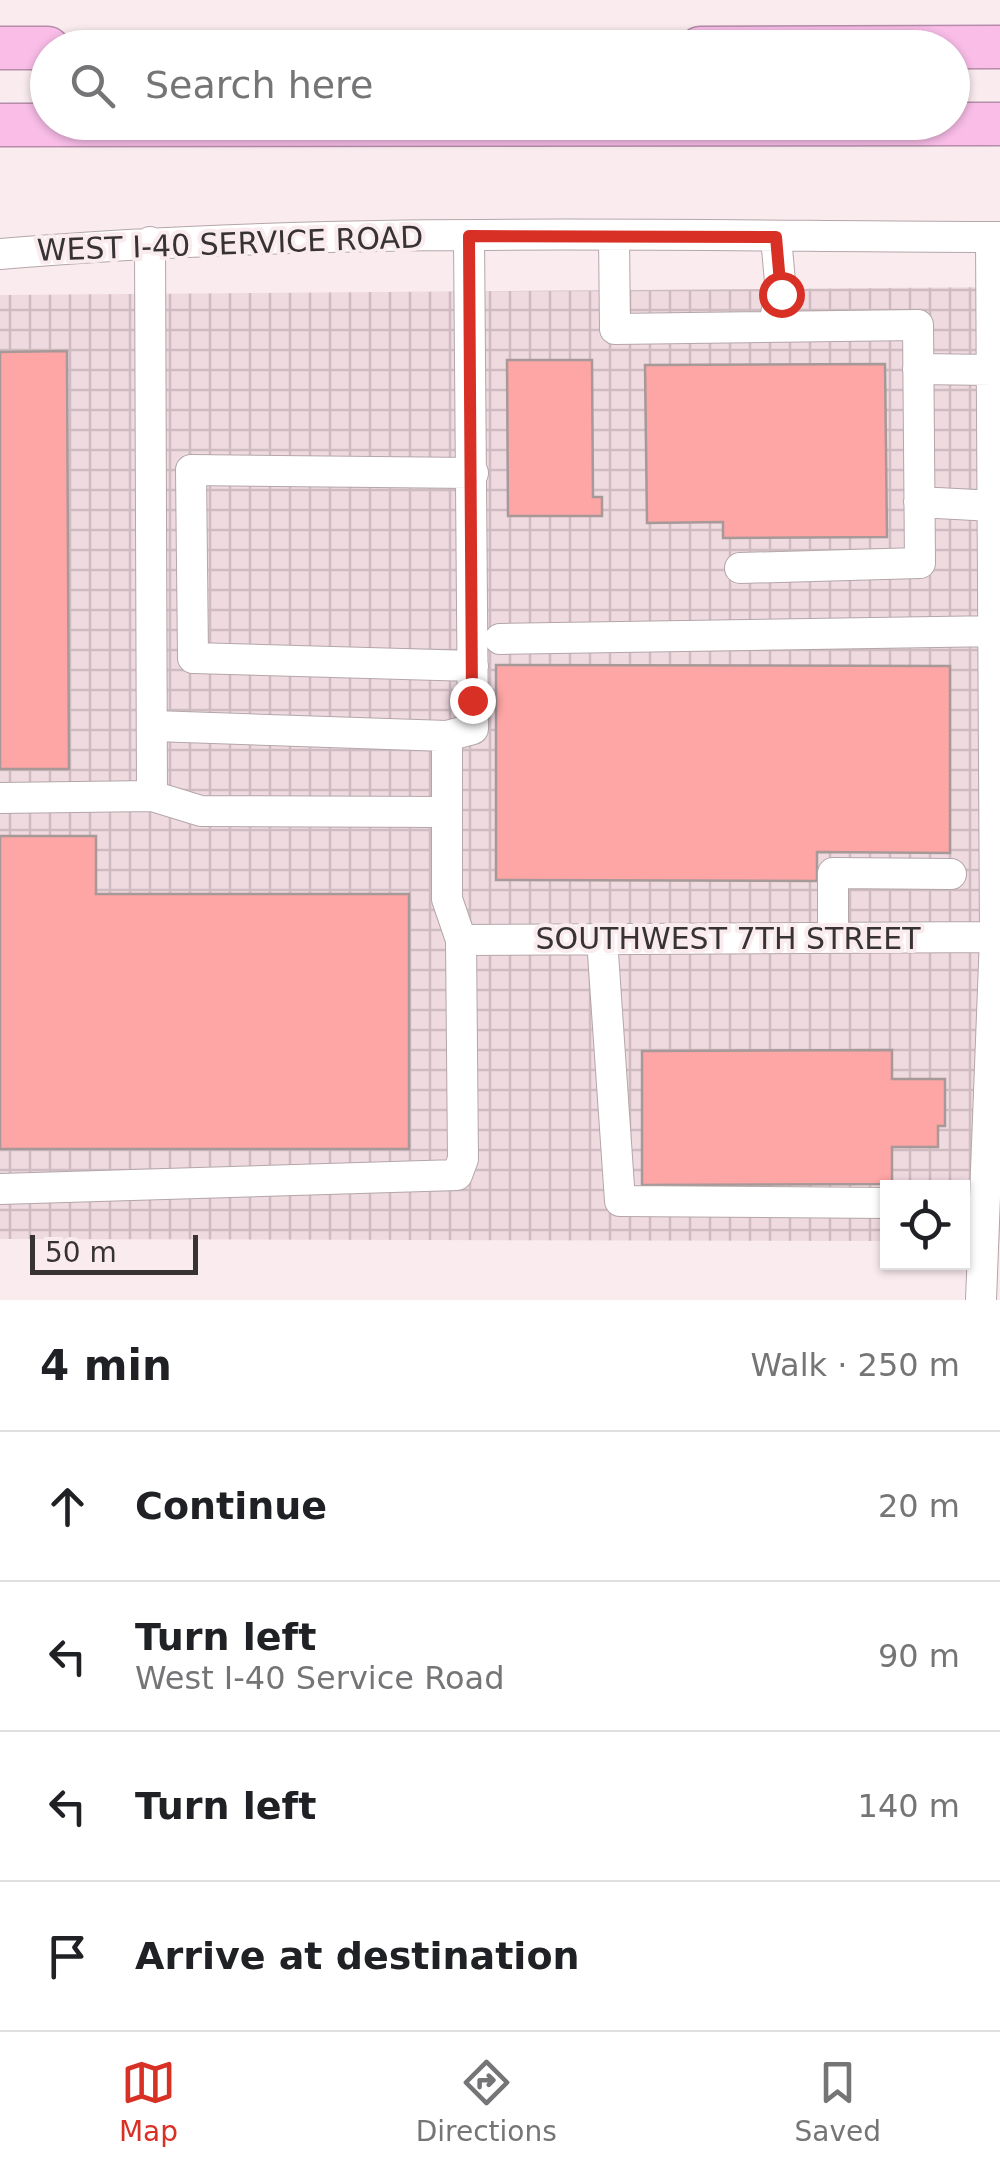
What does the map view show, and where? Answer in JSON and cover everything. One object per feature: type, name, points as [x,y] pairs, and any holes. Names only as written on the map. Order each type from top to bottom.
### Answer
[{"type":"highway","points":[[970,46],[1000,46]]},
{"type":"highway","points":[[0,48],[30,48]]},
{"type":"highway","points":[[970,124],[1000,124]]},
{"type":"highway","points":[[0,125],[30,125]]},
{"type":"street","name":"WEST I-40 SERVICE ROAD","points":[[0,254],[150,242],[469,236],[614,236],[778,248],[996,237]]},
{"type":"street","points":[[154,726],[447,736],[472,730],[469,236]]},
{"type":"street","points":[[614,236],[615,329],[918,325],[920,564],[740,568]]},
{"type":"street","points":[[981,1300],[973,1204],[995,938],[997,631],[992,370],[996,237]]},
{"type":"street","points":[[150,242],[152,796]]},
{"type":"street","points":[[773,327],[781,294],[778,248]]},
{"type":"street","points":[[918,369],[992,370]]},
{"type":"street","points":[[472,473],[190,470],[193,658],[472,666]]},
{"type":"street","points":[[919,502],[995,515]]},
{"type":"street","points":[[500,639],[997,631]]},
{"type":"street","points":[[0,1189],[458,1175],[464,1159],[461,940],[447,899],[447,736]]},
{"type":"street","points":[[0,798],[152,796],[201,811],[447,812]]},
{"type":"street","points":[[833,938],[833,873],[952,874]]},
{"type":"street","name":"SOUTHWEST 7TH STREET","points":[[461,940],[995,938]]},
{"type":"street","points":[[602,939],[620,1201],[880,1204]]},
{"type":"shaded area","points":[[1000,287],[1000,1241],[970,1241],[970,1180],[880,1180],[880,1241],[0,1239],[0,295]]},
{"type":"building","points":[[67,351],[69,769],[0,769],[0,352]]},
{"type":"building","points":[[507,360],[592,360],[593,497],[602,497],[602,516],[508,516]]},
{"type":"building","points":[[885,364],[887,537],[723,538],[723,522],[647,523],[645,365]]},
{"type":"building","points":[[496,665],[950,666],[950,853],[817,852],[817,881],[496,880]]},
{"type":"building","points":[[0,836],[96,836],[96,894],[409,894],[409,1149],[0,1149]]},
{"type":"building","points":[[892,1050],[892,1079],[945,1079],[945,1126],[938,1126],[938,1147],[892,1147],[892,1180],[880,1180],[880,1184],[642,1185],[642,1051]]},
{"type":"route","points":[[472,700],[469,236],[776,237],[781,294]]}]
